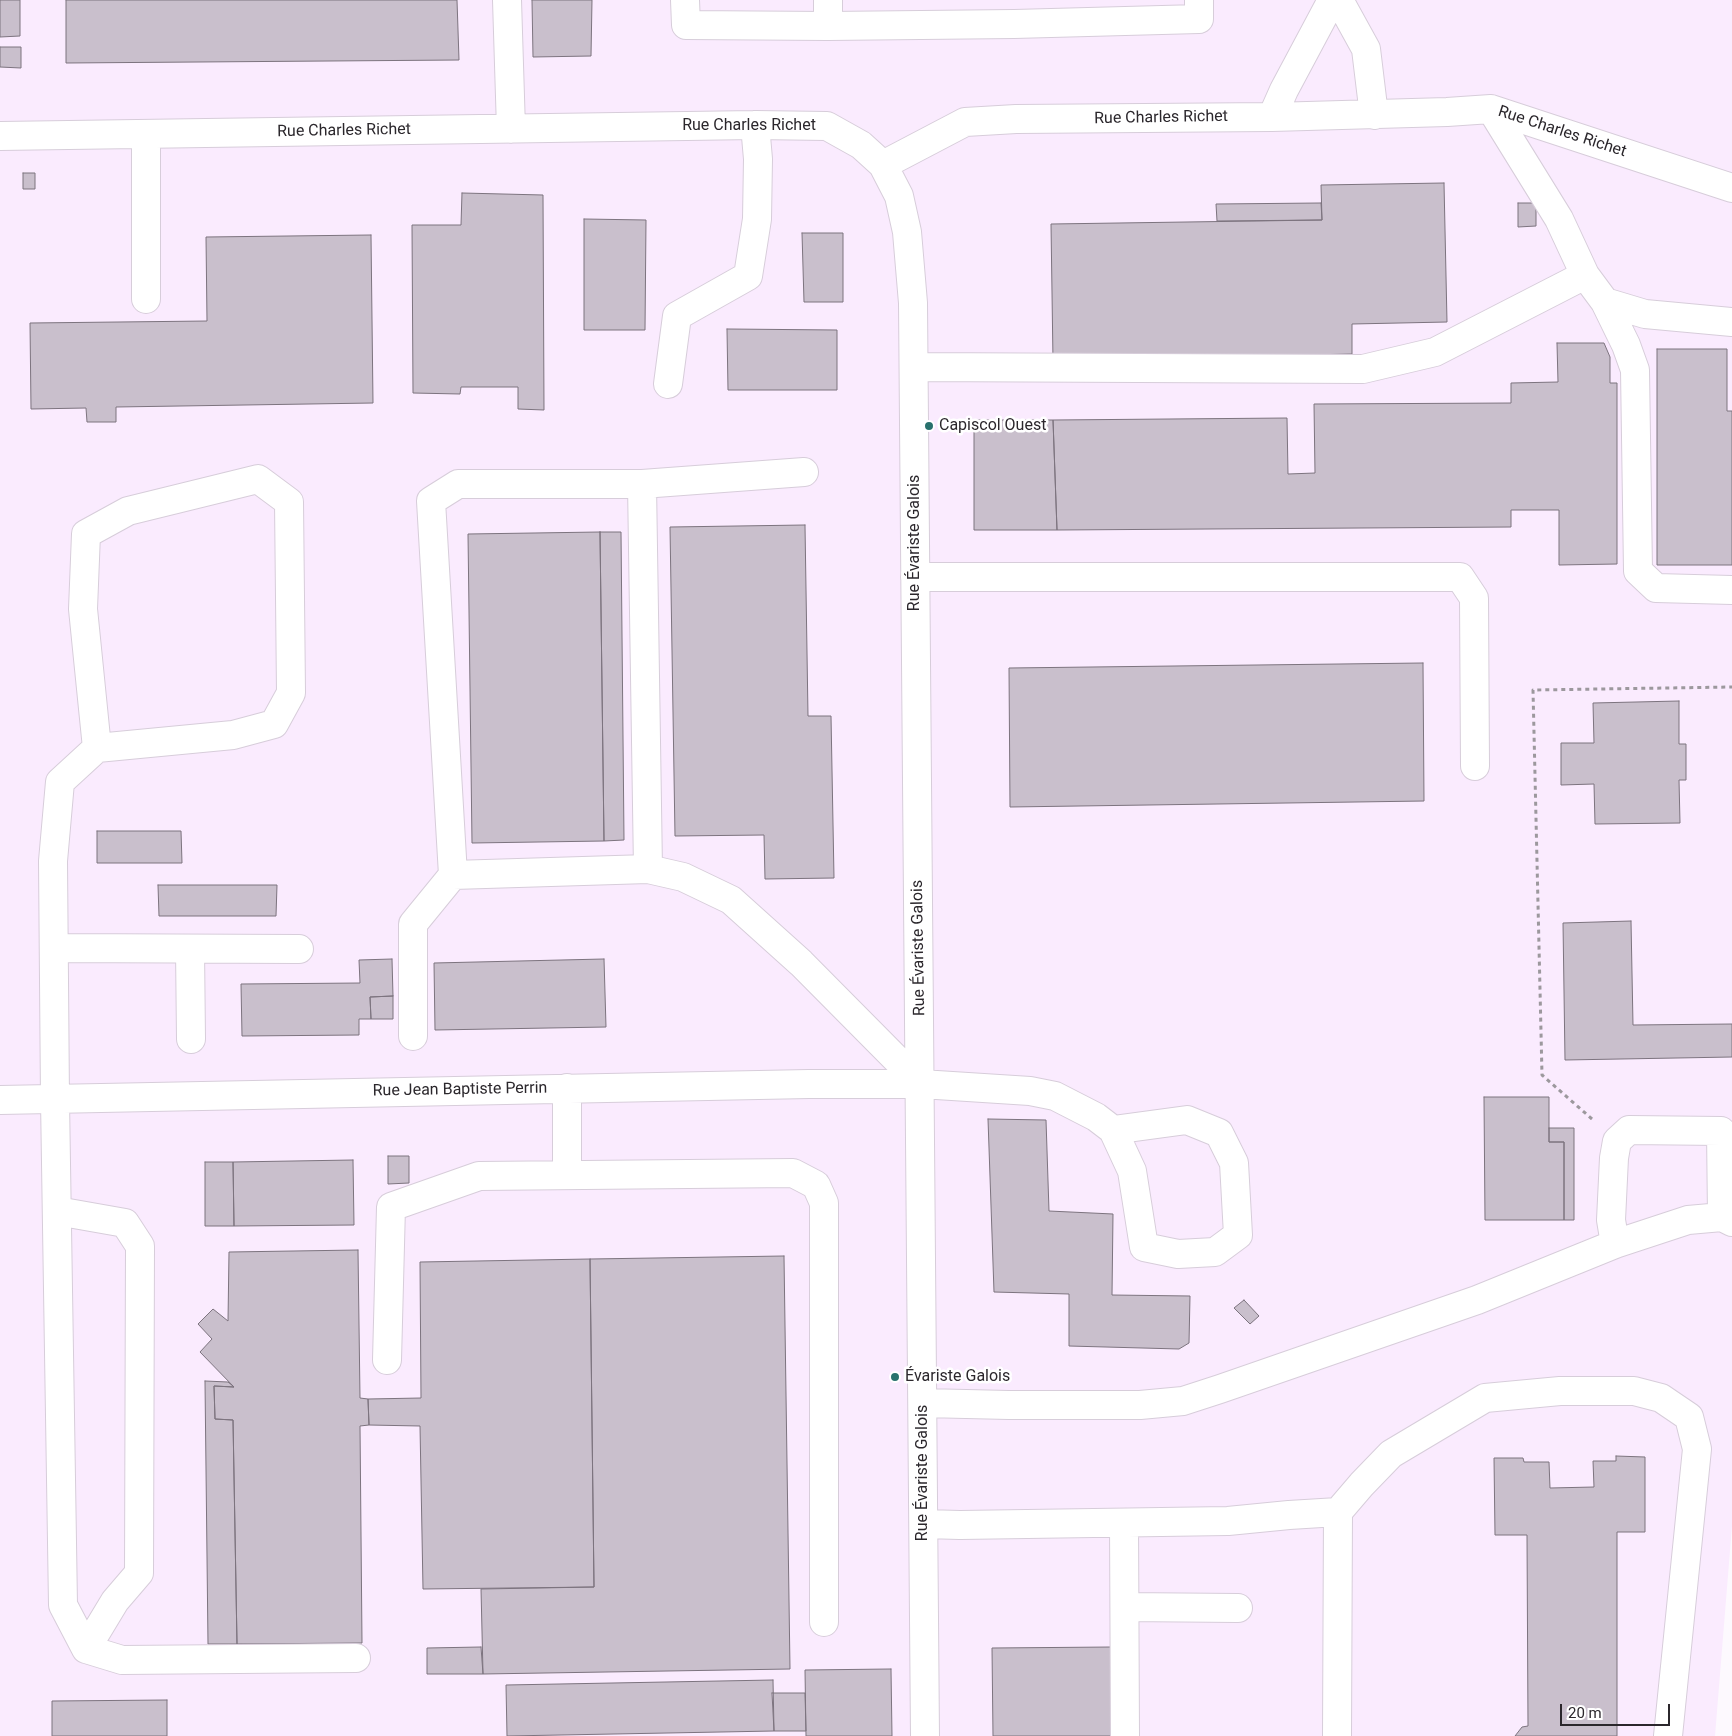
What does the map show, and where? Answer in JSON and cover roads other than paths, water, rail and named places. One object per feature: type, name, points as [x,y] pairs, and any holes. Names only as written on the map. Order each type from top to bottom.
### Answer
[{"type":"street","points":[[507,0],[511,129]]},
{"type":"street","points":[[685,0],[686,24],[828,13],[1014,12],[1199,19],[1198,0]]},
{"type":"street","points":[[1272,117],[1284,90],[1332,0]]},
{"type":"street","points":[[1339,0],[1366,49],[1374,114]]},
{"type":"street","points":[[1491,109],[1559,219],[1585,275],[1605,302],[1626,344],[1635,370],[1638,572],[1656,588],[1732,590]]},
{"type":"street","name":"Rue Charles Richet","points":[[0,136],[755,125],[827,126],[861,145],[883,165],[964,122],[1016,119],[1272,117],[1491,109],[1732,188]]},
{"type":"street","points":[[668,384],[677,316],[748,276],[757,219],[758,159],[755,125]]},
{"type":"street","points":[[146,134],[146,298]]},
{"type":"street","name":"Rue Évariste Galois","points":[[883,165],[899,196],[908,232],[913,303],[925,1736]]},
{"type":"street","points":[[914,367],[1363,369],[1435,352],[1585,275]]},
{"type":"street","points":[[1605,302],[1645,314],[1732,322]]},
{"type":"street","points":[[413,1036],[413,924],[453,874],[431,501],[458,484],[642,484],[804,472]]},
{"type":"street","points":[[97,748],[83,609],[86,534],[128,511],[258,479],[289,502],[292,693],[274,724],[233,735],[97,748],[60,782],[53,861],[63,1605],[86,1649],[122,1660],[356,1658]]},
{"type":"street","points":[[642,484],[648,869]]},
{"type":"street","points":[[915,577],[1460,577],[1474,598],[1475,766]]},
{"type":"street","points":[[453,874],[648,869],[683,877],[731,900],[801,963],[921,1084]]},
{"type":"street","points":[[54,948],[299,949]]},
{"type":"street","points":[[190,948],[191,1039]]},
{"type":"street","name":"Rue Jean Baptiste Perrin","points":[[0,1100],[567,1088],[921,1084],[1030,1091],[1055,1096],[1096,1117],[1113,1130]]},
{"type":"street","points":[[567,1088],[567,1175]]},
{"type":"street","points":[[1186,1120],[1219,1133],[1234,1163],[1238,1235],[1214,1252],[1178,1254],[1144,1247],[1132,1171],[1113,1130],[1186,1120]]},
{"type":"street","points":[[923,1403],[1130,1405],[1182,1400],[1220,1389],[1477,1300],[1615,1244],[1688,1220],[1727,1220],[1721,1131],[1629,1130],[1617,1141],[1611,1220],[1615,1244]]},
{"type":"street","points":[[387,1360],[391,1208],[479,1176],[793,1173],[816,1185],[824,1203],[824,1622]]},
{"type":"street","points":[[57,1211],[125,1223],[140,1246],[140,1572],[115,1601],[86,1649]]},
{"type":"street","points":[[1337,1736],[1338,1512],[1391,1454],[1485,1398],[1560,1391],[1634,1391],[1660,1398],[1689,1417],[1697,1449],[1668,1736]]},
{"type":"street","points":[[924,1524],[1228,1521],[1289,1514],[1338,1512]]},
{"type":"street","points":[[1124,1523],[1125,1736]]},
{"type":"street","points":[[1125,1607],[1238,1608]]},
{"type":"place","name":"Capiscol Ouest","points":[[929,426]]},
{"type":"place","name":"Évariste Galois","points":[[895,1377]]}]
